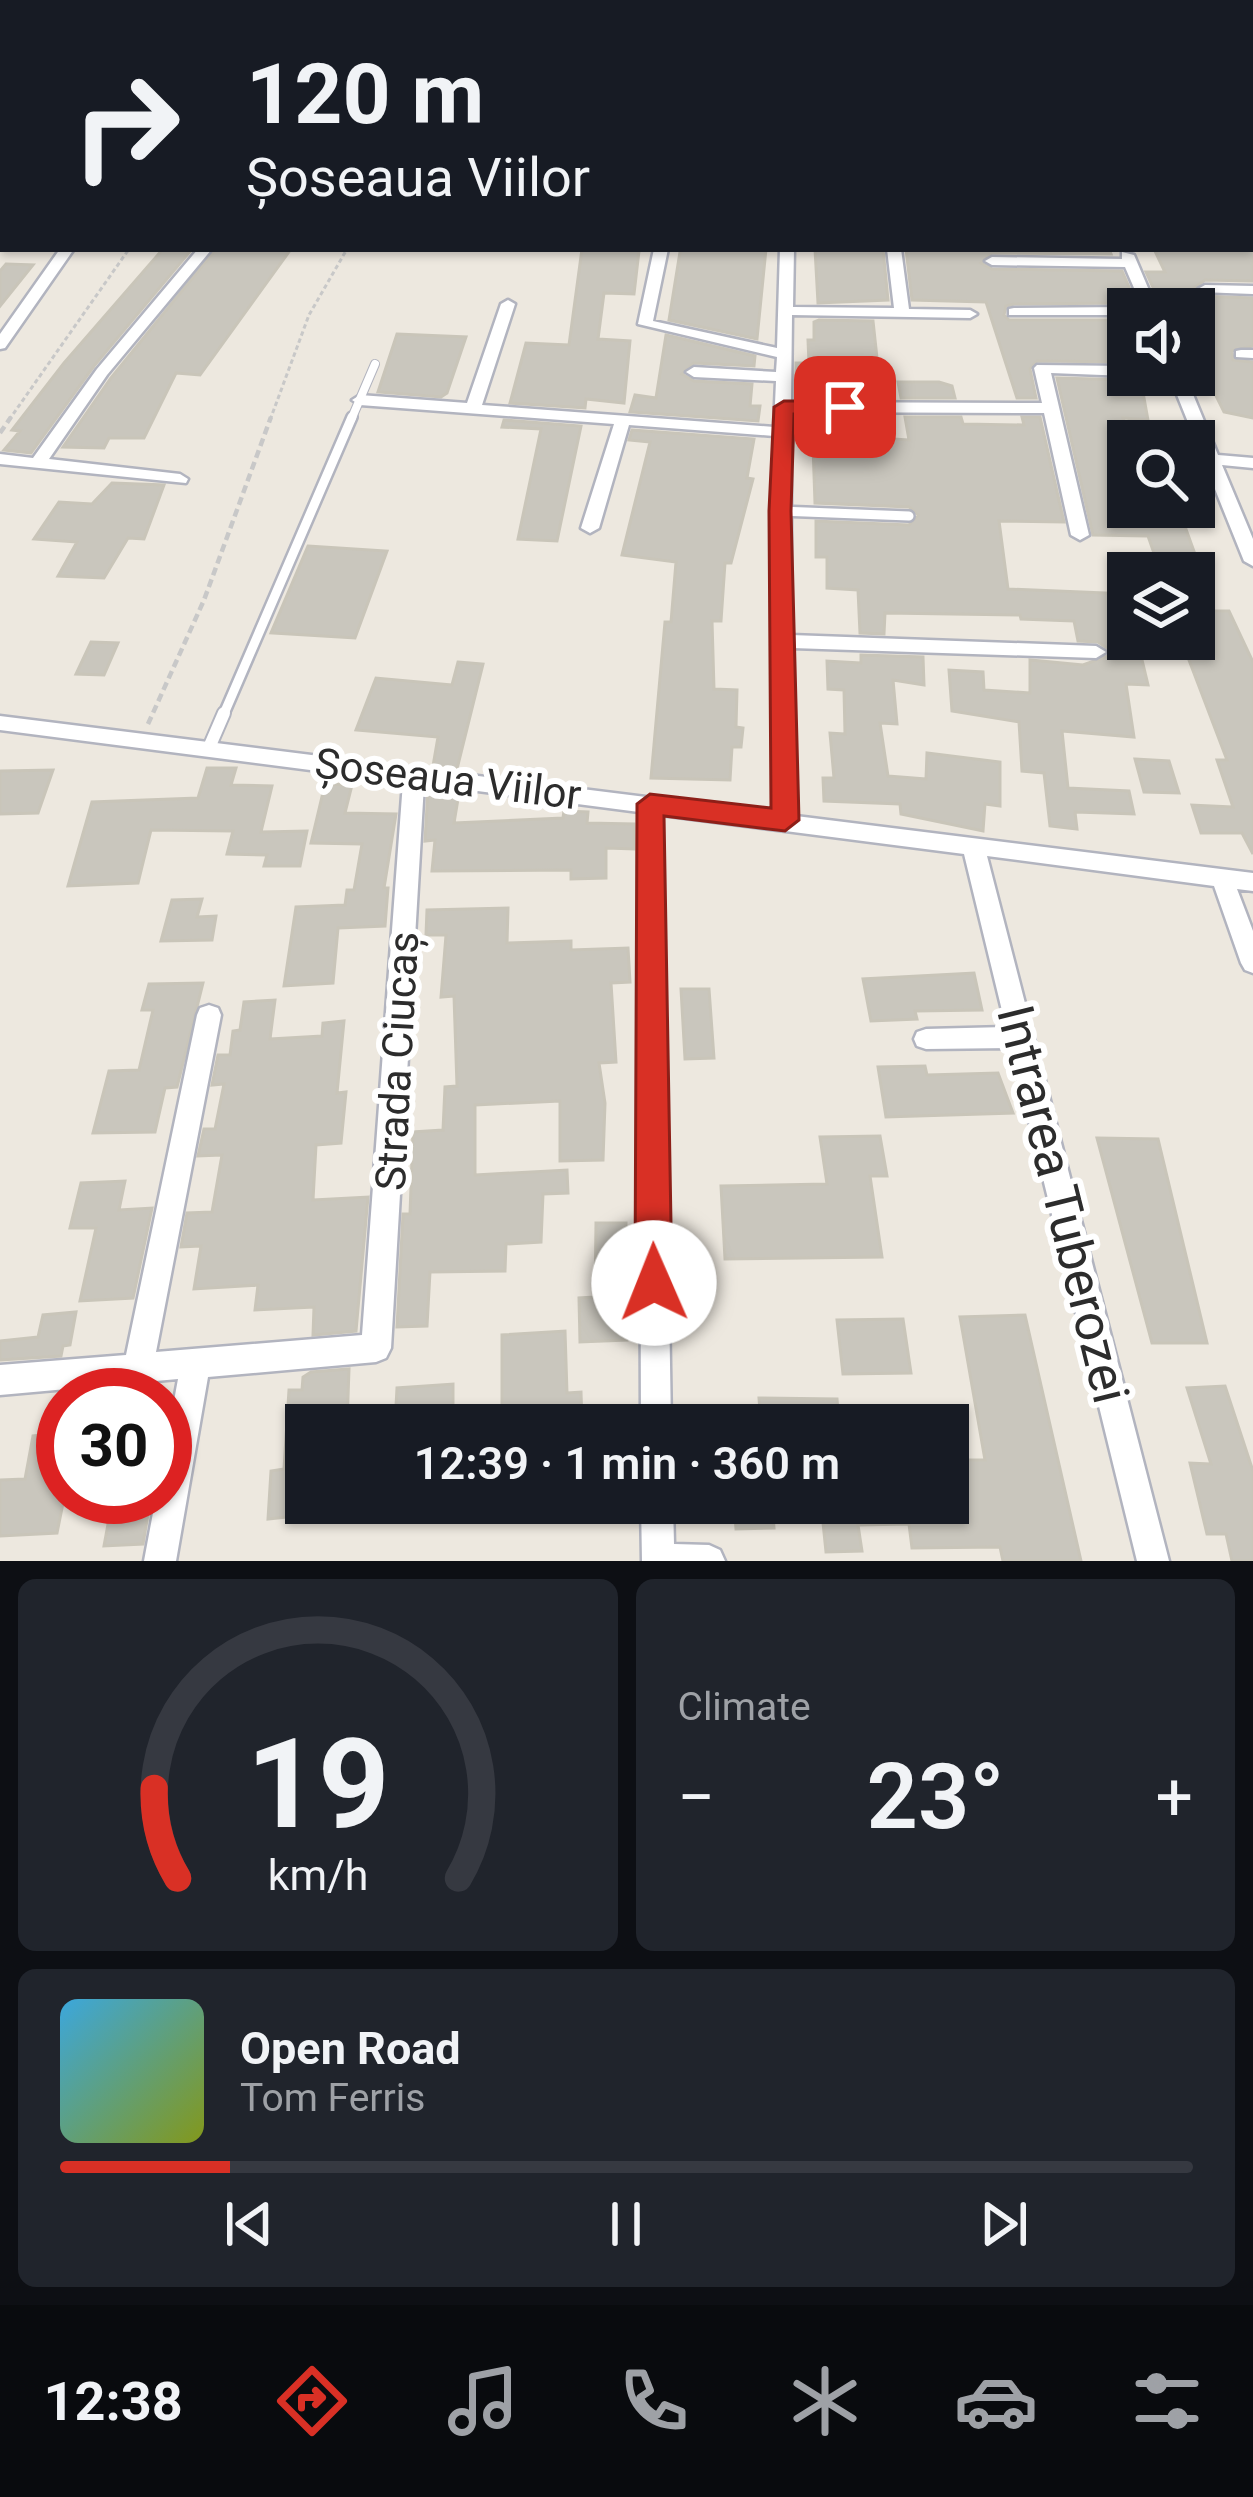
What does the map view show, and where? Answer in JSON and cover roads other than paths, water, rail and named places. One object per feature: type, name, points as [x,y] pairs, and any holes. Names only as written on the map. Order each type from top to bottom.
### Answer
[{"type":"street","points":[[0,345],[65,252]]},
{"type":"street","points":[[38,463],[102,372],[202,252]]},
{"type":"street","points":[[660,252],[645,324],[785,353]]},
{"type":"street","points":[[785,820],[780,511],[787,252]]},
{"type":"street","points":[[894,252],[902,313]]},
{"type":"street","points":[[992,261],[1127,256],[1141,288]]},
{"type":"street","points":[[1215,289],[1253,290]]},
{"type":"street","points":[[473,408],[508,304]]},
{"type":"street","points":[[1014,312],[1107,310]]},
{"type":"street","points":[[787,311],[970,314]]},
{"type":"street","points":[[879,313],[882,332]]},
{"type":"street","points":[[1080,535],[1042,368],[1107,370]]},
{"type":"street","points":[[694,372],[784,377]]},
{"type":"street","points":[[360,400],[783,432]]},
{"type":"street","points":[[784,407],[1050,408]]},
{"type":"street","points":[[590,528],[622,419]]},
{"type":"street","points":[[0,459],[180,479]]},
{"type":"street","points":[[1215,459],[1253,463]]},
{"type":"street","points":[[1215,466],[1253,561]]},
{"type":"street","points":[[783,641],[1096,652]]},
{"type":"street","name":"Șoseaua Viilor","points":[[0,723],[1253,882]]},
{"type":"street","name":"Strada Ciucaș","points":[[196,1363],[376,1348],[414,775]]},
{"type":"street","points":[[650,804],[656,1404]]},
{"type":"street","name":"Intrarea Tuberozei","points":[[973,847],[1153,1561]]},
{"type":"street","points":[[1222,878],[1253,963]]},
{"type":"street","points":[[138,1367],[209,1015]]},
{"type":"street","points":[[926,1039],[1021,1037]]},
{"type":"street","points":[[0,1380],[196,1363],[157,1561]]},
{"type":"street","points":[[657,1524],[658,1560],[709,1561]]},
{"type":"lane","points":[[208,750],[375,364]]},
{"type":"lane","points":[[780,511],[909,516]]}]
